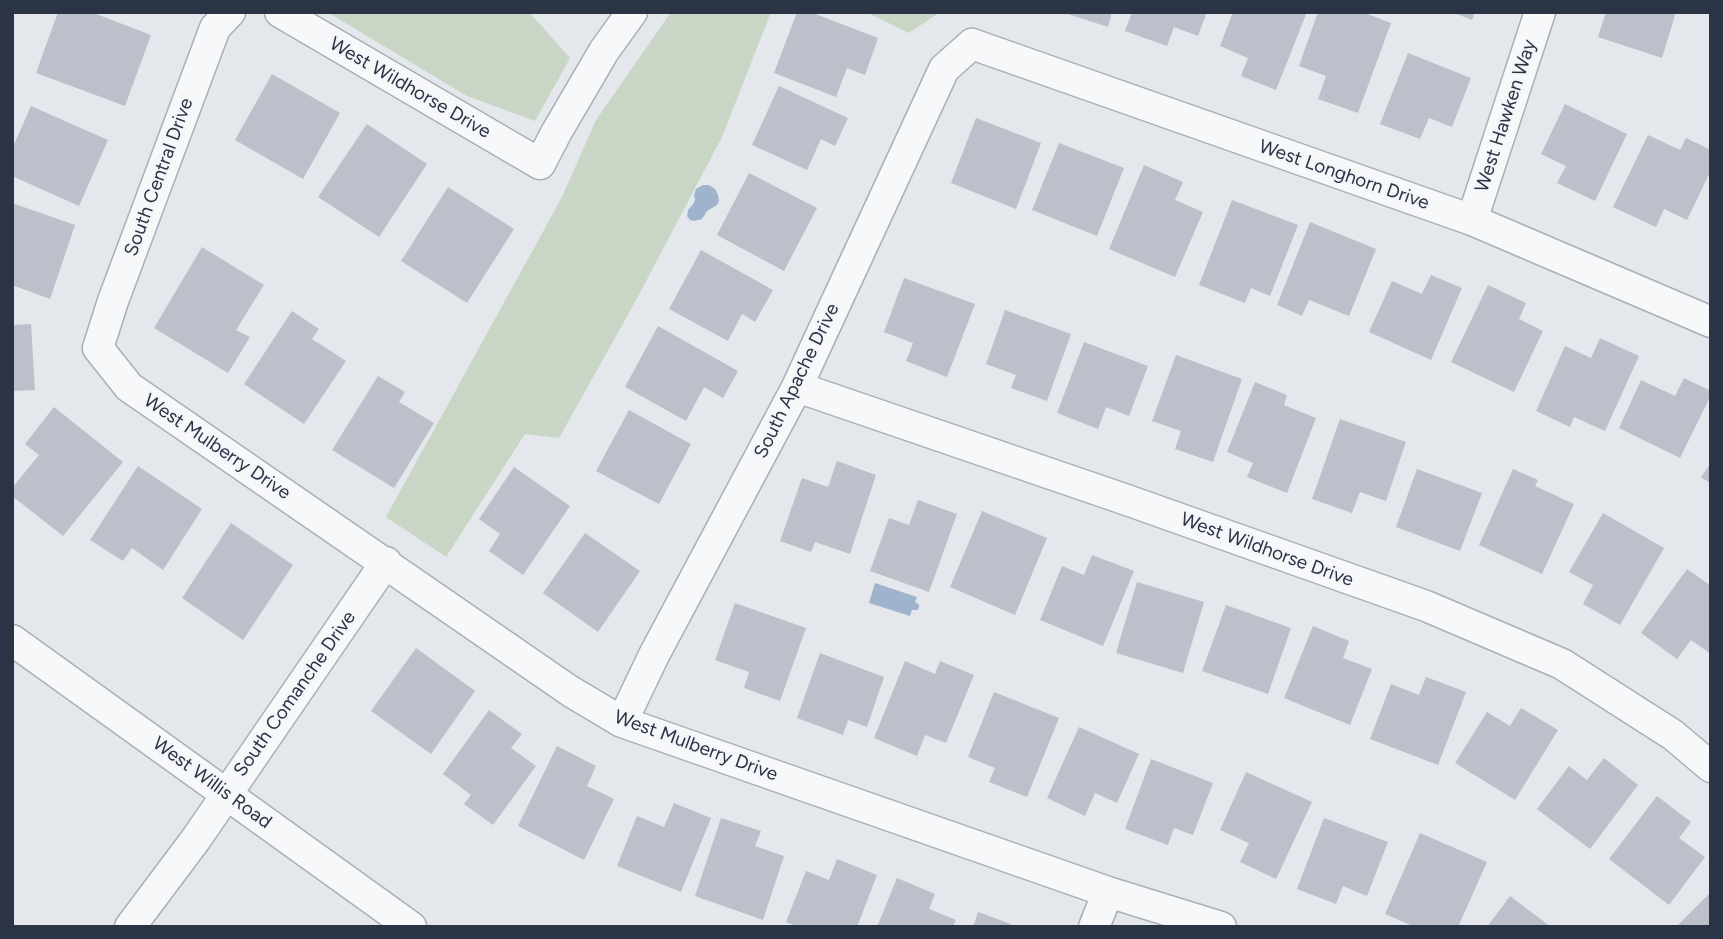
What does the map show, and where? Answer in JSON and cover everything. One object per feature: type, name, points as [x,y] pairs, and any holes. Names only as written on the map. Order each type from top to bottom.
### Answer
[{"type":"street","name":"South Central Drive","points":[[98,348],[215,28],[230,12]]},
{"type":"street","name":"West Wildhorse Drive","points":[[280,12],[540,164],[597,63],[632,12]]},
{"type":"street","name":"West Hawken Way","points":[[1472,220],[1540,12]]},
{"type":"street","name":"West Longhorn Drive","points":[[972,44],[1472,220],[1711,322]]},
{"type":"street","name":"South Apache Drive","points":[[622,722],[654,655],[797,387],[944,69],[972,44]]},
{"type":"street","name":"West Mulberry Drive","points":[[98,348],[129,387],[570,691],[622,722],[1108,892],[1221,927]]},
{"type":"street","name":"West Wildhorse Drive","points":[[797,387],[1426,606],[1562,664],[1673,735],[1711,767]]},
{"type":"street","name":"South Comanche Drive","points":[[130,927],[196,839],[386,562]]},
{"type":"street","name":"West Willis Road","points":[[12,640],[411,927]]},
{"type":"street","points":[[1094,927],[1108,892]]},
{"type":"green space","points":[[327,12],[529,12],[570,58],[535,121],[467,96]]},
{"type":"green space","points":[[671,12],[771,12],[722,137],[634,304],[559,438],[525,434],[446,557],[386,517],[562,197],[596,120]]},
{"type":"green space","points":[[866,12],[940,12],[909,33]]},
{"type":"water","points":[[703,185],[715,189],[719,201],[702,219],[690,220],[687,216],[688,210],[694,203],[696,189]]},
{"type":"water","points":[[875,583],[917,597],[915,602],[919,608],[912,610],[910,616],[869,603]]},
{"type":"building","points":[[58,12],[91,12],[151,35],[125,106],[36,73]]},
{"type":"building","points":[[797,12],[810,12],[878,38],[865,75],[847,68],[836,97],[774,73]]},
{"type":"building","points":[[1062,12],[1112,12],[1108,27]]},
{"type":"building","points":[[1132,12],[1207,12],[1198,36],[1174,27],[1167,46],[1125,31]]},
{"type":"building","points":[[1233,12],[1307,12],[1276,90],[1241,76],[1248,58],[1220,46]]},
{"type":"building","points":[[1318,12],[1362,12],[1391,23],[1358,113],[1318,99],[1326,76],[1299,66]]},
{"type":"building","points":[[1452,12],[1475,12],[1472,20]]},
{"type":"building","points":[[1606,12],[1676,12],[1662,58],[1598,37]]},
{"type":"building","points":[[1408,53],[1471,78],[1452,127],[1429,118],[1420,139],[1380,124]]},
{"type":"building","points":[[272,74],[340,113],[303,179],[235,140]]},
{"type":"building","points":[[779,86],[848,118],[835,146],[821,139],[807,170],[752,145]]},
{"type":"building","points":[[1565,104],[1627,134],[1595,201],[1557,183],[1566,166],[1541,154]]},
{"type":"building","points":[[31,106],[108,140],[79,206],[12,176],[12,149]]},
{"type":"building","points":[[976,118],[1041,143],[1016,209],[951,183]]},
{"type":"building","points":[[367,124],[427,164],[379,237],[318,197]]},
{"type":"building","points":[[1648,135],[1680,150],[1686,138],[1711,150],[1711,170],[1687,220],[1664,209],[1656,227],[1613,207]]},
{"type":"building","points":[[1059,143],[1124,168],[1097,236],[1032,210]]},
{"type":"building","points":[[1144,165],[1183,182],[1175,200],[1203,212],[1175,277],[1109,249]]},
{"type":"building","points":[[749,173],[817,208],[784,271],[717,235]]},
{"type":"building","points":[[448,187],[514,229],[467,303],[401,261]]},
{"type":"building","points":[[1232,200],[1298,225],[1270,296],[1251,288],[1245,303],[1199,285]]},
{"type":"building","points":[[12,203],[75,225],[50,299],[12,285]]},
{"type":"building","points":[[1310,222],[1376,249],[1349,316],[1309,300],[1302,316],[1277,305]]},
{"type":"building","points":[[202,247],[264,285],[236,330],[250,337],[228,373],[154,328]]},
{"type":"building","points":[[701,250],[773,290],[755,322],[742,314],[728,341],[669,309]]},
{"type":"building","points":[[1431,275],[1462,288],[1431,360],[1369,332],[1392,281],[1422,294]]},
{"type":"building","points":[[904,278],[975,304],[947,377],[906,361],[913,343],[884,332]]},
{"type":"building","points":[[1488,285],[1526,303],[1519,319],[1543,331],[1514,392],[1451,362]]},
{"type":"building","points":[[1005,310],[1071,334],[1047,401],[1011,388],[1016,375],[986,364]]},
{"type":"building","points":[[292,311],[319,329],[312,339],[346,361],[304,424],[244,384]]},
{"type":"building","points":[[31,324],[35,390],[12,391],[12,325]]},
{"type":"building","points":[[658,326],[738,371],[723,398],[704,387],[686,421],[625,387]]},
{"type":"building","points":[[1600,338],[1639,356],[1605,431],[1574,417],[1570,427],[1536,411],[1565,346],[1591,358]]},
{"type":"building","points":[[1084,342],[1148,366],[1129,416],[1106,407],[1098,429],[1057,413]]},
{"type":"building","points":[[1176,355],[1242,379],[1213,462],[1175,449],[1181,431],[1152,421]]},
{"type":"building","points":[[378,376],[405,392],[399,402],[434,423],[394,488],[332,450]]},
{"type":"building","points":[[1684,378],[1711,391],[1711,395],[1680,458],[1619,428],[1641,380],[1675,396]]},
{"type":"building","points":[[1255,382],[1287,395],[1284,405],[1316,418],[1287,493],[1247,477],[1253,463],[1227,452]]},
{"type":"building","points":[[54,407],[123,462],[63,536],[12,496],[12,488],[39,455],[25,444]]},
{"type":"building","points":[[629,410],[691,444],[659,504],[596,471]]},
{"type":"building","points":[[1340,419],[1406,442],[1386,501],[1360,492],[1352,513],[1312,499]]},
{"type":"building","points":[[837,461],[876,475],[850,554],[815,542],[811,552],[780,541],[802,478],[828,487]]},
{"type":"building","points":[[1711,463],[1711,484],[1701,477]]},
{"type":"building","points":[[138,466],[202,509],[163,570],[132,548],[123,561],[90,540]]},
{"type":"building","points":[[514,467],[570,506],[523,575],[489,551],[500,534],[479,519]]},
{"type":"building","points":[[1417,469],[1482,493],[1460,551],[1396,527]]},
{"type":"building","points":[[1513,469],[1538,480],[1535,486],[1574,504],[1542,574],[1479,545]]},
{"type":"building","points":[[918,500],[957,514],[929,592],[870,571],[889,518],[909,525]]},
{"type":"building","points":[[982,511],[1047,538],[1015,615],[950,587]]},
{"type":"building","points":[[1603,513],[1664,548],[1620,625],[1583,604],[1593,585],[1569,572]]},
{"type":"building","points":[[231,523],[293,565],[243,640],[182,598]]},
{"type":"building","points":[[585,533],[640,571],[598,632],[543,593]]},
{"type":"building","points":[[1092,555],[1134,571],[1103,646],[1040,620],[1062,566],[1084,575]]},
{"type":"building","points":[[1687,569],[1711,586],[1711,654],[1691,640],[1677,659],[1641,633]]},
{"type":"building","points":[[1137,582],[1204,602],[1183,673],[1116,653]]},
{"type":"building","points":[[735,603],[806,628],[780,701],[744,688],[749,672],[715,660]]},
{"type":"building","points":[[1226,605],[1291,628],[1268,694],[1202,671]]},
{"type":"building","points":[[1313,626],[1349,641],[1343,658],[1372,669],[1350,725],[1284,698]]},
{"type":"building","points":[[416,648],[475,691],[431,754],[371,711]]},
{"type":"building","points":[[820,653],[884,677],[867,727],[848,720],[843,735],[797,718]]},
{"type":"building","points":[[905,661],[935,674],[940,661],[974,675],[946,743],[925,735],[917,756],[874,738]]},
{"type":"building","points":[[1426,677],[1466,692],[1438,765],[1370,739],[1391,684],[1419,695]]},
{"type":"building","points":[[994,692],[1059,718],[1027,797],[989,782],[995,768],[968,757]]},
{"type":"building","points":[[1521,708],[1558,730],[1515,800],[1455,763],[1487,712],[1510,726]]},
{"type":"building","points":[[489,710],[522,734],[511,748],[536,766],[493,825],[464,804],[471,795],[443,774]]},
{"type":"building","points":[[1079,727],[1139,754],[1117,803],[1095,793],[1085,816],[1047,798]]},
{"type":"building","points":[[557,746],[596,766],[587,786],[614,799],[584,860],[518,826]]},
{"type":"building","points":[[1604,758],[1638,785],[1590,849],[1537,809],[1569,766],[1587,780]]},
{"type":"building","points":[[1151,759],[1213,783],[1193,835],[1174,828],[1168,845],[1125,829]]},
{"type":"building","points":[[1246,772],[1312,802],[1276,879],[1240,862],[1249,843],[1220,830]]},
{"type":"building","points":[[1657,796],[1691,822],[1679,838],[1705,857],[1669,905],[1609,859]]},
{"type":"building","points":[[674,803],[711,818],[681,892],[617,866],[637,816],[664,827]]},
{"type":"building","points":[[721,818],[761,831],[755,846],[784,856],[763,920],[695,896]]},
{"type":"building","points":[[1324,818],[1388,842],[1367,896],[1343,886],[1336,904],[1297,889]]},
{"type":"building","points":[[1420,833],[1487,862],[1458,927],[1415,927],[1385,914]]},
{"type":"building","points":[[837,859],[877,875],[857,927],[798,927],[786,922],[806,871],[829,880]]},
{"type":"building","points":[[897,878],[935,894],[929,909],[956,920],[953,927],[877,927]]},
{"type":"building","points":[[1711,892],[1711,927],[1676,927]]},
{"type":"building","points":[[1510,896],[1551,927],[1487,927]]},
{"type":"building","points":[[978,912],[1011,924],[1010,927],[973,927]]}]
